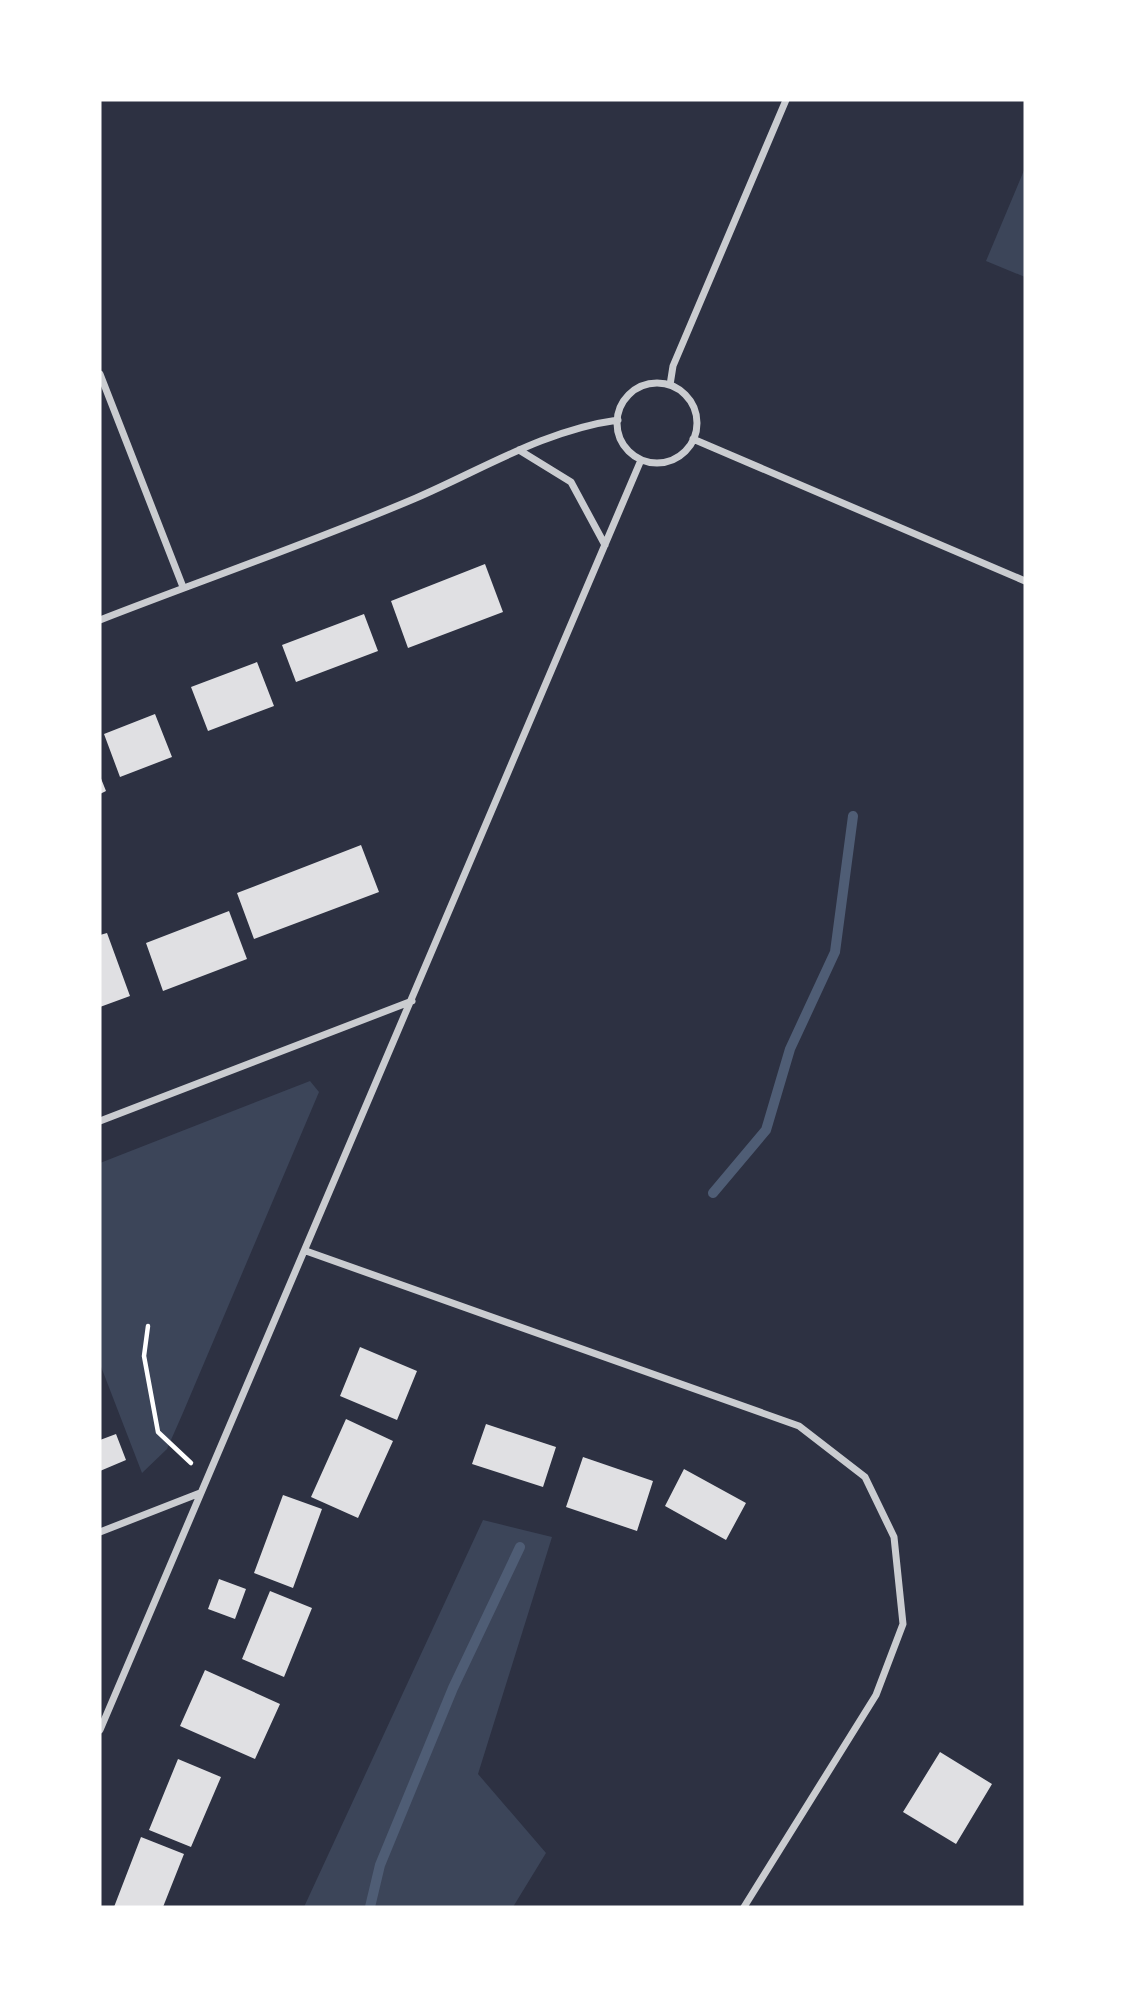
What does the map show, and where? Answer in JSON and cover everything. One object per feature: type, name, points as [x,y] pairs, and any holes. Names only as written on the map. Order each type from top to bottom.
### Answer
[{"type":"street","points":[[670,385],[673,366],[786,100]]},
{"type":"street","points":[[100,374],[183,587]]},
{"type":"street","points":[[645,385],[670,385],[690,400],[695,411],[694,439],[679,456],[668,461],[654,463],[641,460],[622,441],[618,420],[624,402],[632,392],[645,385]]},
{"type":"street","points":[[100,620],[416,498],[519,450],[584,425],[618,420]]},
{"type":"street","points":[[694,439],[1025,581]]},
{"type":"street","points":[[519,450],[571,482],[605,545]]},
{"type":"street","points":[[100,1730],[641,460]]},
{"type":"street","points":[[100,1121],[412,1001]]},
{"type":"street","points":[[306,1251],[799,1426],[864,1477],[894,1537],[903,1624],[876,1695],[744,1907]]},
{"type":"street","points":[[100,1532],[201,1493]]},
{"type":"path","points":[[148,1326],[144,1356],[158,1432],[207,1478]]},
{"type":"shaded area","points":[[1025,168],[1025,277],[986,261]]},
{"type":"shaded area","points":[[310,1081],[319,1092],[182,1415],[167,1449],[142,1473],[100,1364],[100,1163]]},
{"type":"shaded area","points":[[483,1520],[552,1537],[478,1774],[546,1853],[513,1907],[304,1907]]},
{"type":"building","points":[[485,564],[503,612],[408,648],[391,601]]},
{"type":"building","points":[[364,614],[378,651],[296,682],[282,645]]},
{"type":"building","points":[[257,662],[274,706],[208,731],[191,687]]},
{"type":"building","points":[[155,714],[172,757],[120,777],[104,734]]},
{"type":"building","points":[[100,776],[106,791],[100,794]]},
{"type":"building","points":[[361,845],[379,892],[254,939],[237,893]]},
{"type":"building","points":[[229,911],[247,959],[163,991],[146,943]]},
{"type":"building","points":[[107,933],[130,996],[100,1007],[100,935]]},
{"type":"building","points":[[360,1347],[417,1371],[397,1420],[340,1396]]},
{"type":"building","points":[[346,1419],[393,1441],[358,1518],[311,1497]]},
{"type":"building","points":[[486,1424],[556,1447],[543,1487],[472,1464]]},
{"type":"building","points":[[116,1434],[126,1460],[100,1471],[100,1440]]},
{"type":"building","points":[[583,1457],[653,1481],[637,1531],[566,1507]]},
{"type":"building","points":[[684,1469],[746,1503],[726,1540],[665,1506]]},
{"type":"building","points":[[283,1495],[322,1509],[293,1588],[254,1573]]},
{"type":"building","points":[[219,1579],[246,1589],[235,1619],[208,1609]]},
{"type":"building","points":[[270,1591],[312,1608],[284,1677],[242,1659]]},
{"type":"building","points":[[205,1670],[280,1704],[255,1759],[180,1726]]},
{"type":"building","points":[[940,1752],[992,1784],[956,1844],[903,1812]]},
{"type":"building","points":[[178,1759],[221,1777],[191,1847],[149,1830]]},
{"type":"building","points":[[141,1837],[184,1854],[163,1907],[114,1907]]},
{"type":"waterway","points":[[713,1193],[766,1130],[790,1049],[835,952],[853,816]]},
{"type":"waterway","points":[[370,1907],[380,1865],[453,1688],[520,1547]]}]
